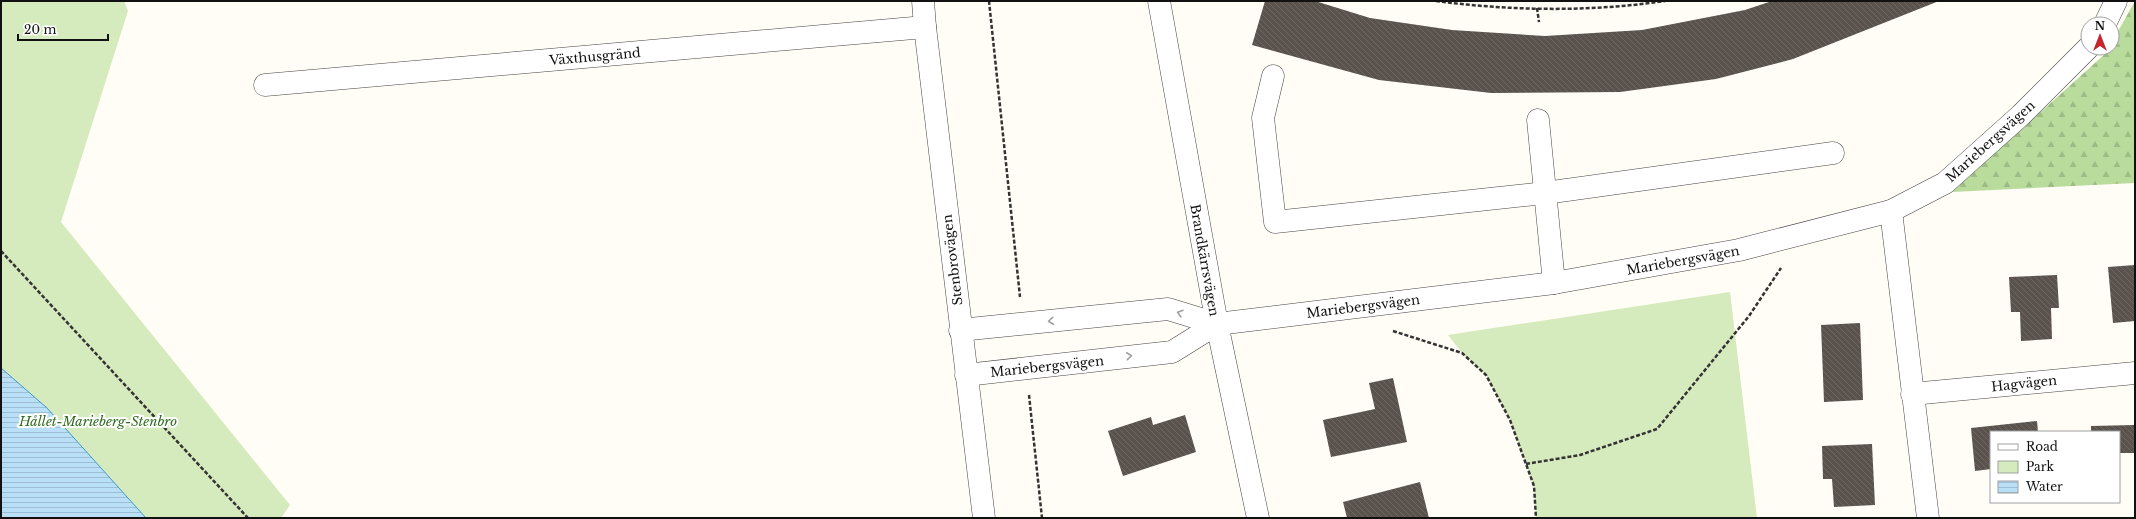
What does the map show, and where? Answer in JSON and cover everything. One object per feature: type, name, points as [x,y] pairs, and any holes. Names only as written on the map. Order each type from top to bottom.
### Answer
[{"type":"street","name":"Stenbrovägen","points":[[923,1],[924,27],[984,518]]},
{"type":"street","name":"Brandkärrsvägen","points":[[1159,1],[1217,324],[1258,518]]},
{"type":"street","points":[[2108,16],[2116,1]]},
{"type":"street","name":"Växthusgränd","points":[[265,85],[924,27]]},
{"type":"street","name":"Mariebergsvägen","points":[[960,330],[1168,309],[1217,324],[1554,283],[1739,250],[1891,211],[1945,183],[2021,115],[2080,56]]},
{"type":"street","points":[[1273,76],[1263,118],[1275,222],[1545,193],[1833,153]]},
{"type":"street","points":[[1538,120],[1554,283]]},
{"type":"street","points":[[1891,211],[1928,518]]},
{"type":"street","name":"Mariebergsvägen","points":[[966,375],[1172,352],[1217,324]]},
{"type":"street","name":"Hagvägen","points":[[1912,394],[2135,373]]},
{"type":"path","points":[[989,1],[1022,324]]},
{"type":"path","points":[[1436,1],[1515,8],[1626,7],[1665,1]]},
{"type":"path","points":[[1537,8],[1539,22]]},
{"type":"path","points":[[1526,464],[1580,454],[1657,429],[1749,316],[1776,277],[1800,234]]},
{"type":"path","points":[[1,251],[248,518]]},
{"type":"path","points":[[1387,329],[1414,336],[1462,353],[1486,375],[1510,420],[1534,486],[1536,518]]},
{"type":"path","points":[[1027,368],[1042,518]]},
{"type":"green space","name":"Hållet-Marieberg-Stenbro","points":[[1,1],[124,1],[128,11],[61,222],[290,505],[281,518],[1,518]]},
{"type":"green space","points":[[2135,1],[2135,183],[1952,192],[2103,56],[2120,56],[2120,28]]},
{"type":"green space","points":[[1730,292],[1757,518],[1536,518],[1534,486],[1510,420],[1486,375],[1462,353],[1448,335]]},
{"type":"water","points":[[1,368],[47,408],[146,518],[1,518]]},
{"type":"building","points":[[1265,1],[1315,1],[1370,18],[1452,30],[1545,36],[1642,30],[1745,10],[1772,1],[1939,1],[1793,59],[1716,79],[1620,92],[1491,93],[1379,80],[1252,45]]},
{"type":"building","points":[[2135,265],[2135,321],[2113,323],[2108,267]]},
{"type":"building","points":[[2057,275],[2059,308],[2051,308],[2052,339],[2021,341],[2020,312],[2011,312],[2009,277]]},
{"type":"building","points":[[1860,323],[1863,400],[1824,402],[1821,325]]},
{"type":"building","points":[[1393,378],[1407,442],[1331,457],[1323,420],[1375,409],[1369,383]]},
{"type":"building","points":[[1185,415],[1196,452],[1123,476],[1108,431],[1151,417],[1153,425]]},
{"type":"building","points":[[2037,421],[2038,431],[1990,431],[1990,469],[1975,471],[1971,428]]},
{"type":"building","points":[[2135,425],[2135,453],[2120,453],[2120,431],[2091,431],[2091,426]]},
{"type":"building","points":[[1872,444],[1875,505],[1834,507],[1832,479],[1823,479],[1822,446]]},
{"type":"building","points":[[1420,482],[1429,518],[1347,518],[1343,502]]}]
